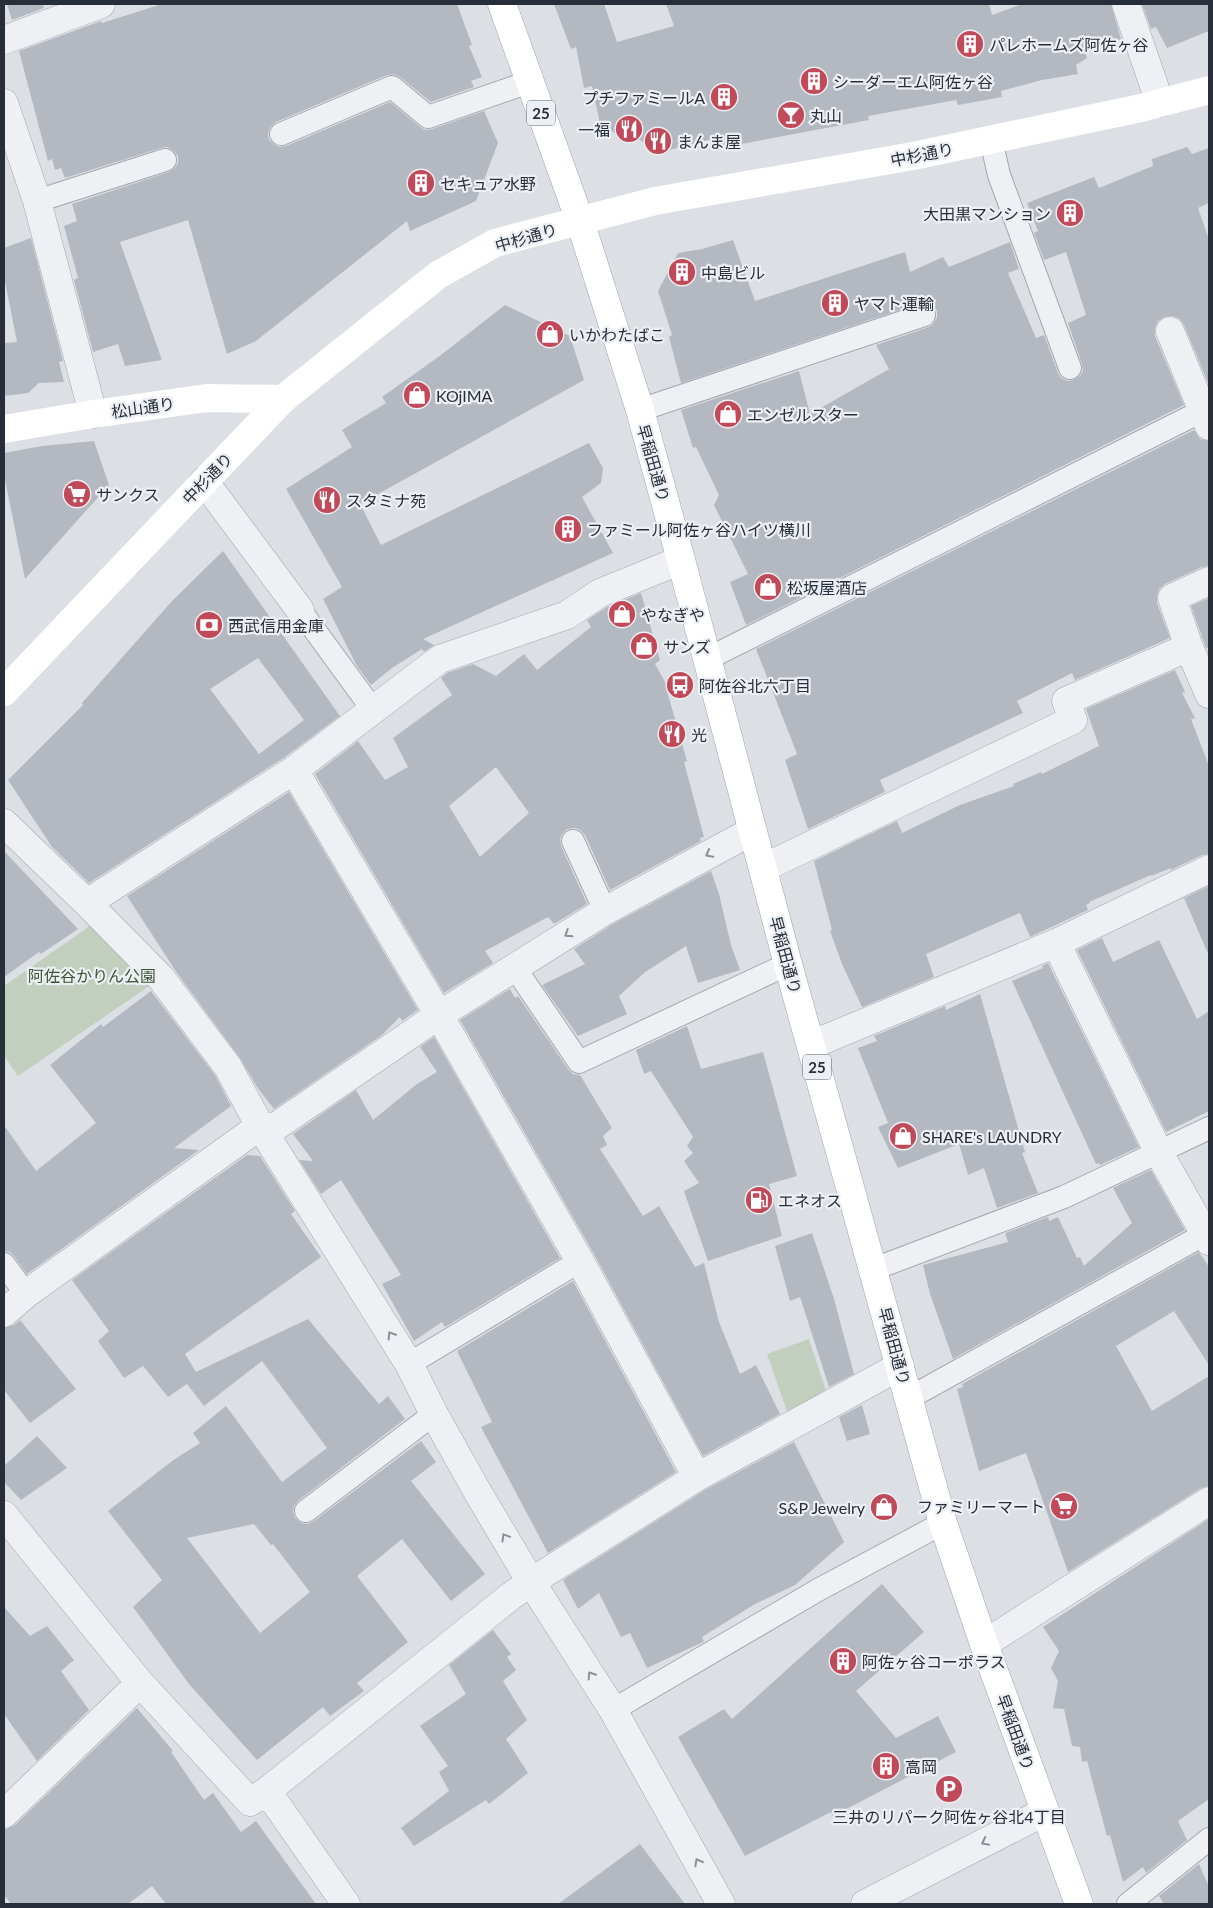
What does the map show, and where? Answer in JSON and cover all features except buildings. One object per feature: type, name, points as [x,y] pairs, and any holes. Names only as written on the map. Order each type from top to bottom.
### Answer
[{"type":"main road","name":"早稲田通り","points":[[502,4],[580,221],[640,410],[788,964],[943,1523],[984,1644],[1079,1904]]},
{"type":"main road","name":"中杉通り","points":[[4,692],[283,399],[438,275],[496,243],[654,201],[913,156],[1208,93]]},
{"type":"main road","name":"松山通り","points":[[4,428],[207,398],[283,399]]},
{"type":"street","points":[[4,40],[101,4]]},
{"type":"street","points":[[1126,4],[1160,103]]},
{"type":"street","points":[[4,103],[37,201],[92,414]]},
{"type":"street","points":[[1170,331],[1206,418]]},
{"type":"street","points":[[204,481],[300,610]]},
{"type":"street","points":[[88,903],[294,770],[440,659],[567,615],[600,593],[681,560]]},
{"type":"street","points":[[1209,581],[1172,598],[1189,647],[1209,694]]},
{"type":"street","points":[[763,868],[1073,720],[1066,701],[1189,647]]},
{"type":"street","points":[[294,770],[440,1015],[580,1261],[697,1477]]},
{"type":"street","points":[[4,823],[88,903],[162,978],[228,1067],[260,1126],[409,1364],[434,1414],[477,1491],[613,1710],[721,1904]]},
{"type":"street","points":[[4,1313],[26,1294],[260,1126],[276,1127],[440,1015],[605,910],[752,831]]},
{"type":"street","points":[[811,1045],[1056,943],[1209,869]]},
{"type":"street","points":[[1056,943],[1159,1153],[1207,1238]]},
{"type":"street","points":[[4,1516],[140,1683],[250,1802],[267,1791],[511,1596],[697,1477],[900,1366]]},
{"type":"street","points":[[984,1644],[1209,1501]]},
{"type":"street","points":[[4,1814],[140,1683]]},
{"type":"street","points":[[267,1791],[346,1904]]},
{"type":"street","points":[[865,1904],[1044,1812]]},
{"type":"lane","points":[[281,134],[392,87],[428,116],[529,82]]},
{"type":"lane","points":[[991,140],[999,175],[1070,368]]},
{"type":"lane","points":[[37,201],[165,160]]},
{"type":"lane","points":[[640,410],[924,314]]},
{"type":"lane","points":[[707,659],[1206,418]]},
{"type":"lane","points":[[300,610],[373,710]]},
{"type":"lane","points":[[573,842],[605,910]]},
{"type":"lane","points":[[515,968],[579,1062],[788,964]]},
{"type":"lane","points":[[874,1270],[1064,1197],[1209,1128]]},
{"type":"lane","points":[[909,1398],[1207,1238]]},
{"type":"lane","points":[[409,1364],[580,1261]]},
{"type":"lane","points":[[4,1264],[26,1294]]},
{"type":"lane","points":[[306,1511],[434,1414]]},
{"type":"lane","points":[[613,1710],[818,1590],[943,1523]]},
{"type":"lane","points":[[1128,1904],[1209,1839]]},
{"type":"green space","name":"阿佐谷かりん公園","points":[[97,921],[161,978],[18,1076],[4,1056],[4,986]]},
{"type":"green space","points":[[809,1339],[827,1394],[788,1414],[767,1354]]},
{"type":"place","name":"パレホームズ阿佐ヶ谷","points":[[970,44]]},
{"type":"place","name":"シーダーエム阿佐ヶ谷","points":[[814,81]]},
{"type":"place","name":"プチファミールA","points":[[724,97]]},
{"type":"place","name":"丸山","points":[[791,115]]},
{"type":"place","name":"一福","points":[[629,129]]},
{"type":"place","name":"まんま屋","points":[[658,141]]},
{"type":"place","name":"セキュア水野","points":[[421,183]]},
{"type":"place","name":"大田黒マンション","points":[[1070,213]]},
{"type":"place","name":"中島ビル","points":[[682,272]]},
{"type":"place","name":"ヤマト運輸","points":[[835,303]]},
{"type":"place","name":"いかわたばこ","points":[[550,334]]},
{"type":"place","name":"KOjIMA","points":[[417,395]]},
{"type":"place","name":"エンゼルスター","points":[[728,414]]},
{"type":"place","name":"サンクス","points":[[77,494]]},
{"type":"place","name":"スタミナ苑","points":[[327,500]]},
{"type":"place","name":"ファミール阿佐ヶ谷ハイツ横川","points":[[568,529]]},
{"type":"place","name":"松坂屋酒店","points":[[768,587]]},
{"type":"place","name":"やなぎや","points":[[622,614]]},
{"type":"place","name":"西武信用金庫","points":[[209,625]]},
{"type":"place","name":"サンズ","points":[[644,646]]},
{"type":"place","name":"阿佐谷北六丁目","points":[[680,685]]},
{"type":"place","name":"光","points":[[672,734]]},
{"type":"place","name":"SHARE's LAUNDRY","points":[[903,1136]]},
{"type":"place","name":"エネオス","points":[[759,1200]]},
{"type":"place","name":"ファミリーマート","points":[[1064,1506]]},
{"type":"place","name":"S&P Jewelry","points":[[884,1507]]},
{"type":"place","name":"阿佐ヶ谷コーポラス","points":[[843,1661]]},
{"type":"place","name":"高岡","points":[[886,1766]]},
{"type":"place","name":"三井のリパーク阿佐ヶ谷北4丁目","points":[[949,1789]]}]
